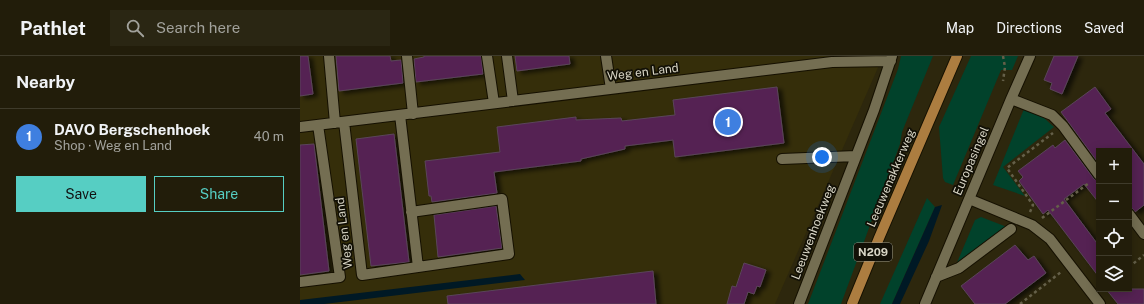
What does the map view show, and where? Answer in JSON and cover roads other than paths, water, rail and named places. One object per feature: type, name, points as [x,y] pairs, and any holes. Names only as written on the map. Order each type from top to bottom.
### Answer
[{"type":"main road","name":"Leeuwenakkerweg","points":[[852,304],[957,56]]},
{"type":"street","points":[[329,56],[339,122]]},
{"type":"street","points":[[407,56],[413,114]]},
{"type":"street","points":[[487,56],[494,104]]},
{"type":"street","points":[[507,56],[513,101]]},
{"type":"street","points":[[606,56],[611,89]]},
{"type":"street","name":"Europasingel","points":[[924,304],[1030,56]]},
{"type":"street","name":"Weg en Land","points":[[300,127],[832,62],[891,59]]},
{"type":"street","name":"Leeuwenhoekweg","points":[[799,304],[856,156],[891,59]]},
{"type":"street","points":[[1011,99],[1052,115],[1063,126],[1096,177]]},
{"type":"street","points":[[400,115],[411,212],[418,267],[509,254],[502,199],[411,212]]},
{"type":"street","name":"Weg en Land","points":[[339,122],[362,275],[418,267]]},
{"type":"street","name":"Weg en Land","points":[[300,282],[340,277],[318,125]]},
{"type":"street","points":[[782,159],[856,156]]},
{"type":"street","points":[[969,199],[1029,223],[1050,240],[1100,304]]},
{"type":"street","points":[[1132,218],[1144,234]]},
{"type":"street","points":[[936,277],[959,268],[1011,229]]},
{"type":"water","points":[[942,205],[929,241],[900,304],[892,304],[935,207]]},
{"type":"water","points":[[520,274],[525,280],[324,304],[300,304],[300,300]]},
{"type":"place","name":"DAVO Bergschenhoek","points":[[728,122]]}]
